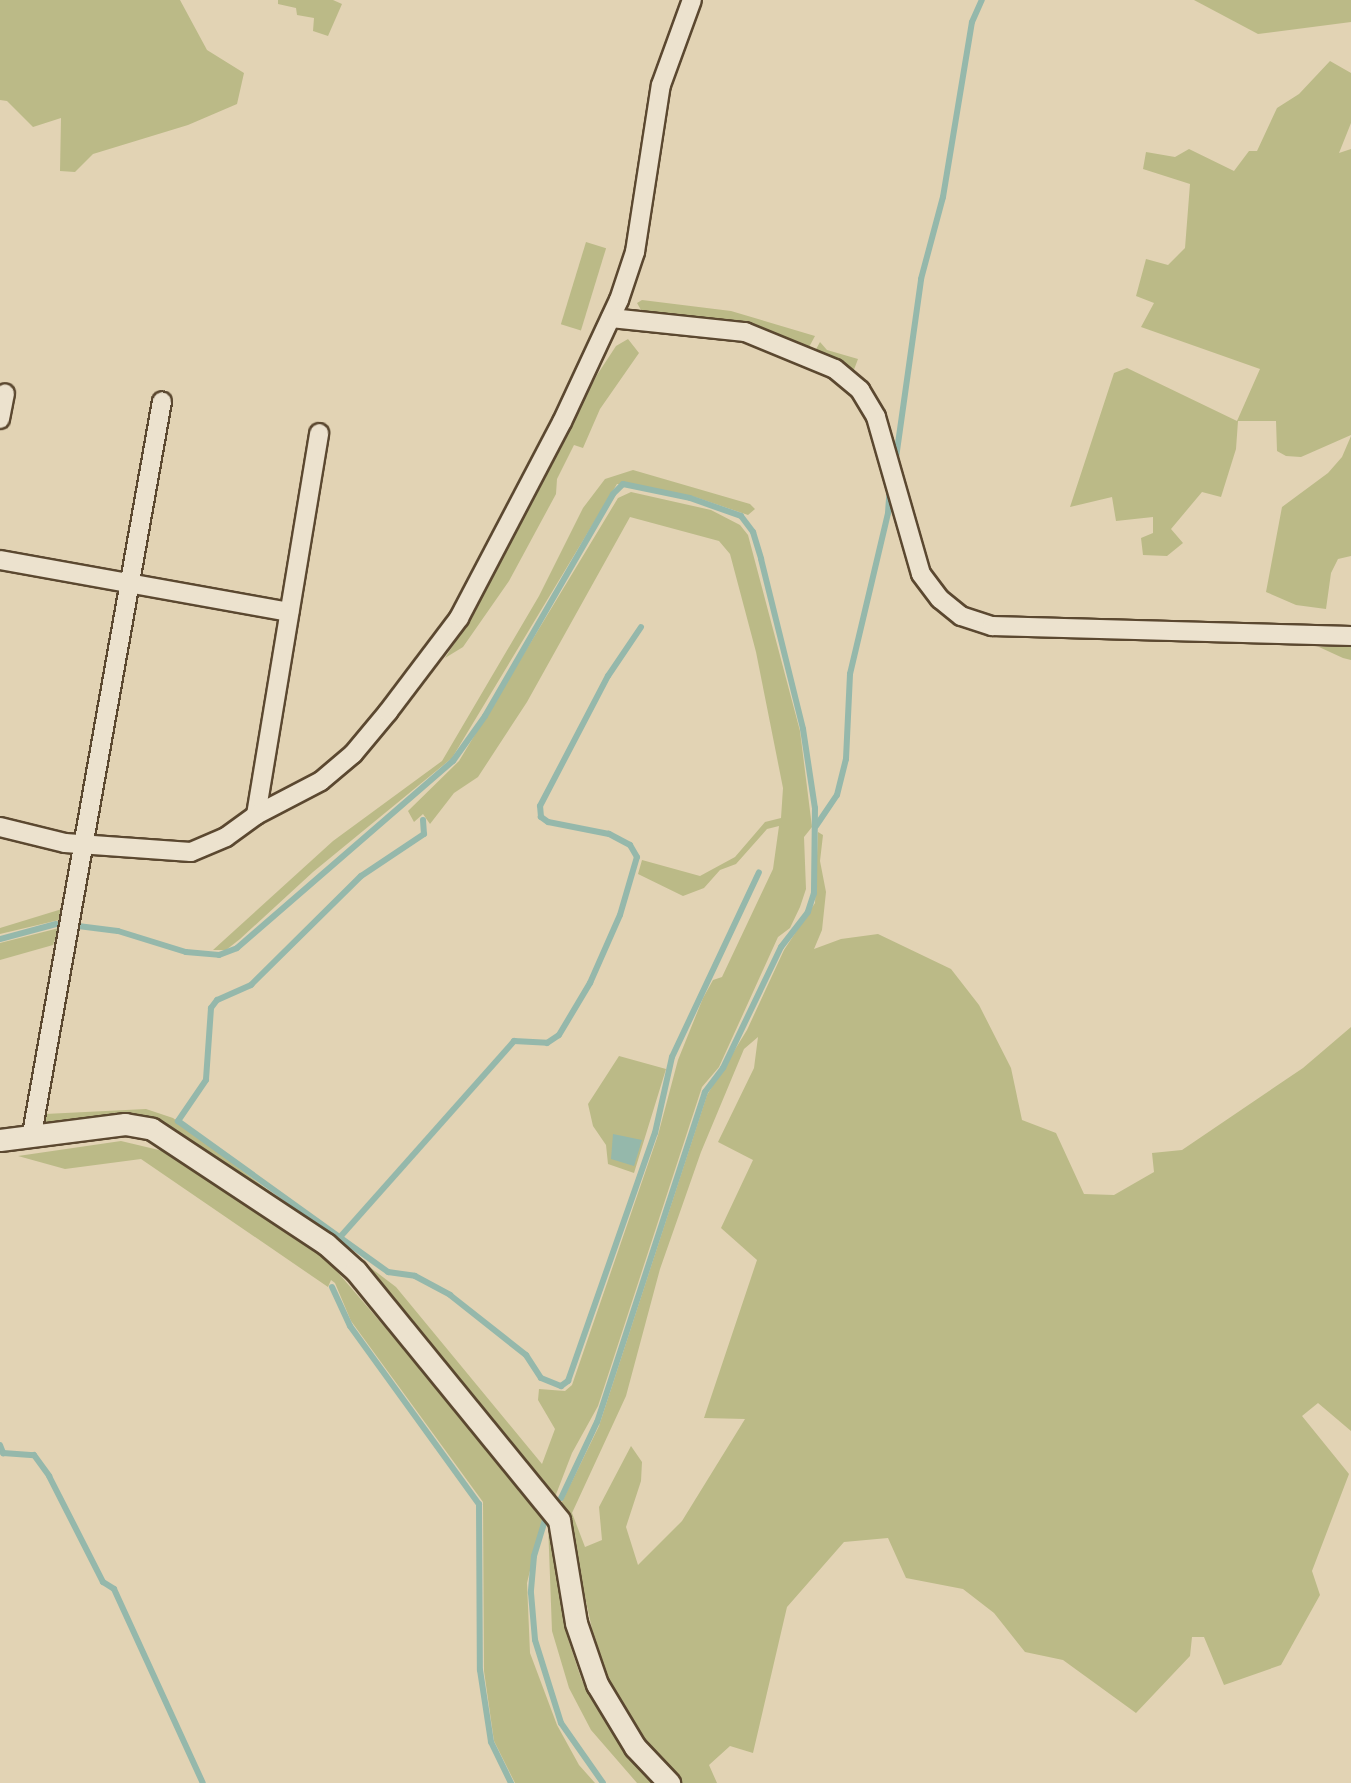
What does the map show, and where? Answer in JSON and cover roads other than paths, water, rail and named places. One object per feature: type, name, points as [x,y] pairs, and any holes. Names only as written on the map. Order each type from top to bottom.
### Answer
[{"type":"street","points":[[0,827],[82,845],[191,852],[226,837],[256,815],[321,781],[353,754],[426,666],[471,596],[562,422],[611,318],[635,252],[661,85],[692,0]]},
{"type":"street","points":[[611,318],[744,332],[835,369],[860,390],[876,417],[921,574],[940,599],[961,616],[992,626],[1351,636]]},
{"type":"street","points":[[0,419],[5,393]]},
{"type":"street","points":[[32,1134],[162,401]]},
{"type":"street","points":[[256,815],[319,433]]},
{"type":"street","points":[[0,560],[289,612]]},
{"type":"street","points":[[0,1140],[32,1134],[125,1125],[152,1129],[326,1244],[356,1271],[559,1520],[576,1623],[597,1684],[635,1747],[669,1783]]},
{"type":"waterway","points":[[895,465],[921,279],[943,197],[972,22],[982,0]]},
{"type":"waterway","points":[[78,926],[118,931],[186,952],[219,955],[237,948],[453,761],[485,716],[613,494],[623,484],[690,498],[741,516],[753,532],[761,559],[803,729],[815,808],[814,893],[808,912],[781,947],[723,1068],[705,1092],[597,1422],[561,1498]]},
{"type":"waterway","points":[[816,826],[837,795],[846,759],[850,674],[888,513],[890,485]]},
{"type":"waterway","points":[[341,1236],[514,1041],[547,1043],[559,1035],[590,983],[620,915],[637,857],[630,845],[609,834],[548,822],[541,817],[540,806],[608,676],[641,627]]},
{"type":"waterway","points":[[423,820],[424,834],[361,876],[251,985],[217,1000],[211,1008],[206,1080],[178,1121],[388,1272],[415,1276],[450,1295],[526,1355],[541,1378],[561,1386],[568,1381],[655,1133],[672,1057],[759,872]]},
{"type":"waterway","points":[[0,939],[56,924]]},
{"type":"waterway","points":[[332,1287],[350,1326],[479,1504],[480,1670],[491,1742],[511,1783]]},
{"type":"waterway","points":[[0,1445],[3,1453],[34,1455],[49,1476],[103,1582],[114,1589],[203,1783]]},
{"type":"waterway","points":[[545,1520],[534,1556],[531,1593],[535,1640],[561,1723],[603,1783]]}]
